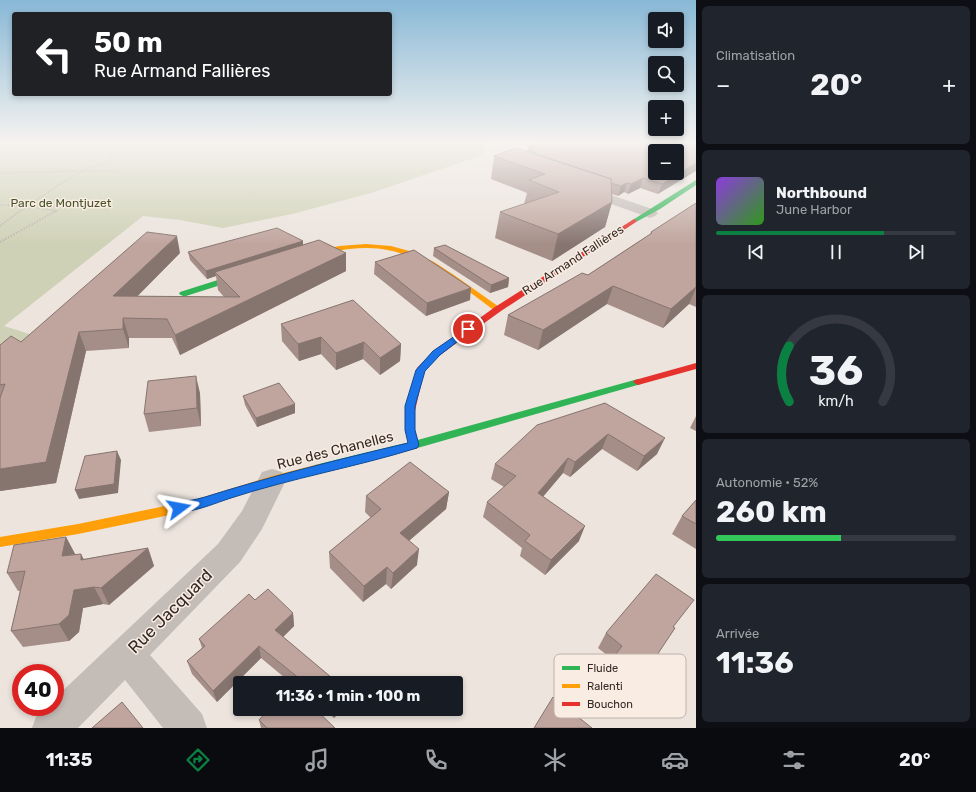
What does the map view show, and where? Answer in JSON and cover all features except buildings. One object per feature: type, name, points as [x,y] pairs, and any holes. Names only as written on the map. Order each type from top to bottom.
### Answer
[{"type":"street","name":"Rue Armand Fallières","points":[[414,445],[410,430],[410,406],[420,370],[437,353],[498,309],[623,227],[650,213],[696,182]]},
{"type":"street","name":"Rue Armand Fallières","points":[[569,185],[650,213]]},
{"type":"street","points":[[302,257],[316,252],[353,245],[392,247],[420,257],[498,309]]},
{"type":"street","points":[[183,294],[257,271]]},
{"type":"street","name":"Rue des Chanelles","points":[[0,542],[78,529],[194,505],[272,480],[414,445],[696,366]]},
{"type":"street","name":"Rue Jacquard","points":[[51,728],[229,552],[252,520],[272,480]]},
{"type":"street","points":[[126,654],[188,728]]},
{"type":"path","points":[[0,226],[72,177]]},
{"type":"path","points":[[0,205],[28,206],[57,211],[0,242]]},
{"type":"green space","name":"Parc de Montjuzet","points":[[0,177],[418,177],[371,193],[292,214],[223,228],[180,220],[143,216],[4,326],[42,338],[0,367]]},
{"type":"traffic: fast","points":[[634,221],[658,208],[696,182]]},
{"type":"traffic: fast","points":[[183,294],[246,274]]},
{"type":"traffic: fast","points":[[319,468],[414,445],[638,382]]},
{"type":"traffic: slow","points":[[308,255],[339,248],[366,246],[389,248],[410,254],[431,264],[452,276],[498,309]]},
{"type":"traffic: slow","points":[[0,542],[78,529],[194,505],[272,480],[319,468]]},
{"type":"traffic: jam","points":[[414,445],[410,430],[410,411],[420,370],[437,353],[498,309],[634,221]]},
{"type":"traffic: jam","points":[[638,382],[696,366]]},
{"type":"route","points":[[179,508],[194,505],[272,480],[414,445],[410,430],[410,406],[420,370],[437,353],[468,329]]}]
